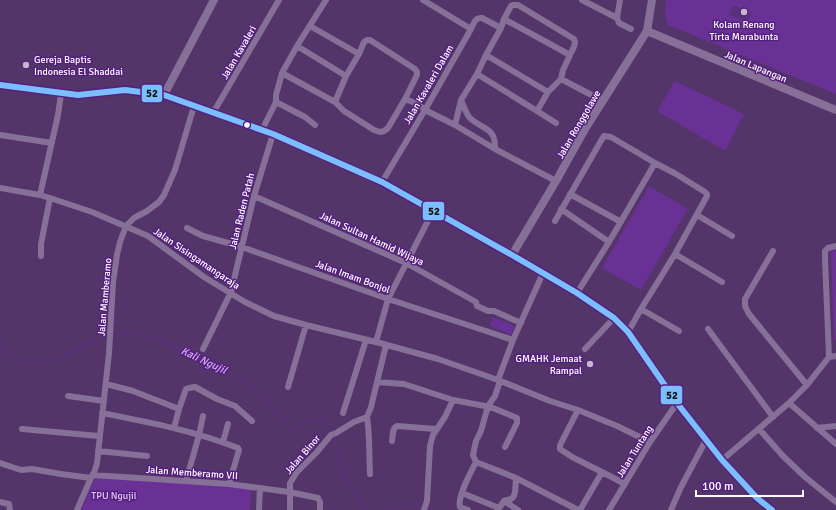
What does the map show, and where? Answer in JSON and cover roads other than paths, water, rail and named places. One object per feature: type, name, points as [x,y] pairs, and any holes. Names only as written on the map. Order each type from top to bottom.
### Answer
[{"type":"street","points":[[164,95],[214,0]]},
{"type":"street","name":"Jalan Kavaleri","points":[[213,113],[279,0]]},
{"type":"street","points":[[262,130],[276,102],[276,95],[282,73],[326,0]]},
{"type":"street","points":[[423,0],[471,29]]},
{"type":"street","points":[[582,0],[617,18]]},
{"type":"street","points":[[620,0],[617,18],[619,23],[632,29]]},
{"type":"street","name":"Jalan Ronggolawe","points":[[512,255],[646,31],[652,0]]},
{"type":"street","points":[[454,125],[461,100],[477,74],[501,28],[504,19],[513,5],[518,5],[575,41],[561,78],[548,92],[537,111]]},
{"type":"street","name":"Jalan Kavaleri Dalam","points":[[382,182],[425,110],[471,29],[475,19],[482,18],[501,28]]},
{"type":"street","points":[[504,19],[570,55]]},
{"type":"street","points":[[310,26],[359,54]]},
{"type":"street","name":"Jalan Lapangan","points":[[646,31],[836,110]]},
{"type":"street","points":[[282,73],[335,102],[344,111],[374,130],[380,132],[388,128],[405,99],[417,75],[417,72],[415,69],[370,40],[367,40],[364,42],[346,76],[335,102]]},
{"type":"street","points":[[297,46],[346,76]]},
{"type":"street","points":[[486,55],[548,92]]},
{"type":"street","points":[[477,74],[556,123]]},
{"type":"street","points":[[561,78],[603,101]]},
{"type":"street","points":[[0,85],[78,96],[125,90],[164,95],[273,134],[382,182],[543,273],[577,293],[614,318],[628,332],[677,403],[722,460],[757,498],[772,510]]},
{"type":"street","points":[[40,195],[58,115],[61,94]]},
{"type":"street","points":[[405,99],[418,104],[425,110],[556,181]]},
{"type":"street","points":[[461,100],[470,118],[492,132],[495,142],[495,149]]},
{"type":"street","points":[[276,102],[305,117],[315,125]]},
{"type":"street","points":[[126,226],[134,218],[159,202],[164,195],[175,170],[194,106]]},
{"type":"street","name":"Jalan Raden Patah","points":[[203,349],[230,292],[254,196],[273,134]]},
{"type":"street","points":[[0,135],[52,142]]},
{"type":"street","points":[[555,220],[604,136],[611,137],[676,174],[707,194],[675,254],[628,332]]},
{"type":"street","points":[[577,293],[609,242],[655,163]]},
{"type":"street","name":"Jalan Sisingamangaraja","points":[[0,188],[50,198],[92,212],[148,236],[204,277],[245,302],[274,316],[386,344],[438,359],[578,410],[617,426],[650,442]]},
{"type":"street","points":[[570,194],[620,222]]},
{"type":"street","name":"Jalan Sultan Hamid Wijaya","points":[[254,196],[406,263],[476,302],[477,306],[521,322]]},
{"type":"street","points":[[41,256],[41,244],[50,198]]},
{"type":"street","points":[[561,210],[609,242]]},
{"type":"street","points":[[376,342],[388,299],[432,211]]},
{"type":"street","points":[[697,215],[732,236]]},
{"type":"street","name":"Jalan Mamberamo","points":[[77,510],[97,463],[112,322],[113,282],[117,255],[126,226]]},
{"type":"street","name":"Jalan Imam Bonjol","points":[[187,228],[203,236],[513,340]]},
{"type":"street","points":[[722,460],[773,417],[807,385],[833,356],[825,259],[828,248],[836,246]]},
{"type":"street","points":[[773,251],[745,299],[744,306],[807,385]]},
{"type":"street","points":[[675,254],[722,282]]},
{"type":"street","points":[[543,273],[513,340],[495,396],[488,406],[481,431],[476,441],[473,455],[476,462],[516,478],[579,510],[602,472]]},
{"type":"street","points":[[641,309],[679,331]]},
{"type":"street","points":[[585,349],[614,318]]},
{"type":"street","points":[[288,387],[306,325]]},
{"type":"street","points":[[708,329],[773,417]]},
{"type":"street","points":[[343,413],[366,340]]},
{"type":"street","points":[[370,474],[370,444],[367,417],[371,407],[386,344]]},
{"type":"street","points":[[377,382],[404,384],[454,400],[488,406],[517,418],[518,423],[505,447]]},
{"type":"street","points":[[106,384],[133,391],[179,409]]},
{"type":"street","points":[[174,428],[186,389],[194,387],[235,406],[252,421]]},
{"type":"street","points":[[68,396],[104,401]]},
{"type":"street","points":[[424,510],[427,501],[430,446],[433,435],[454,400]]},
{"type":"street","points":[[789,402],[836,444]]},
{"type":"street","name":"Jalan Tuntang","points":[[609,510],[650,442],[677,403]]},
{"type":"street","points":[[578,410],[560,445],[560,449],[572,457],[624,484]]},
{"type":"street","points":[[102,413],[174,428],[212,438],[237,448],[239,450],[229,484]]},
{"type":"street","points":[[186,481],[203,416]]},
{"type":"street","name":"Jalan Binor","points":[[290,510],[291,504],[289,492],[292,479],[334,434],[354,422],[367,417]]},
{"type":"street","points":[[223,442],[228,424]]},
{"type":"street","points":[[392,441],[394,429],[397,426],[436,429]]},
{"type":"street","points":[[817,428],[836,426]]},
{"type":"street","points":[[22,429],[99,436]]},
{"type":"street","points":[[759,429],[783,456],[805,477],[836,502]]},
{"type":"street","points":[[671,510],[681,487],[706,440]]},
{"type":"street","points":[[98,451],[147,456]]},
{"type":"street","points":[[468,510],[459,506],[462,493],[476,462]]},
{"type":"street","name":"Jalan Memberamo VII","points":[[0,463],[21,470],[32,469],[92,477],[229,484],[289,492],[318,498],[320,502],[320,510]]},
{"type":"street","points":[[462,493],[499,509],[504,501],[513,497],[516,478]]},
{"type":"street","points":[[259,510],[260,488]]},
{"type":"street","points":[[504,501],[518,510]]},
{"type":"street","points":[[0,502],[9,504],[10,510]]},
{"type":"waterway","name":"Kali Ngujil","points":[[0,338],[6,353],[22,363],[42,362],[59,357],[89,344],[124,333],[153,338],[220,365],[254,387],[284,420],[290,430],[298,430],[312,418],[321,420],[329,426],[334,435],[340,461],[347,480],[367,510]]},
{"type":"waterway","name":"Kali Ngujil","points":[[390,510],[407,505],[424,506],[434,510]]},
{"type":"place","name":"Kolam Renang Tirta Marabunta","points":[[744,12]]},
{"type":"place","name":"Gereja Baptis Indonesia El Shaddai","points":[[26,65]]},
{"type":"place","name":"GMAHK Jemaat Rampal","points":[[590,364]]},
{"type":"park label","name":"TPU Ngujil","points":[[114,495]]}]
